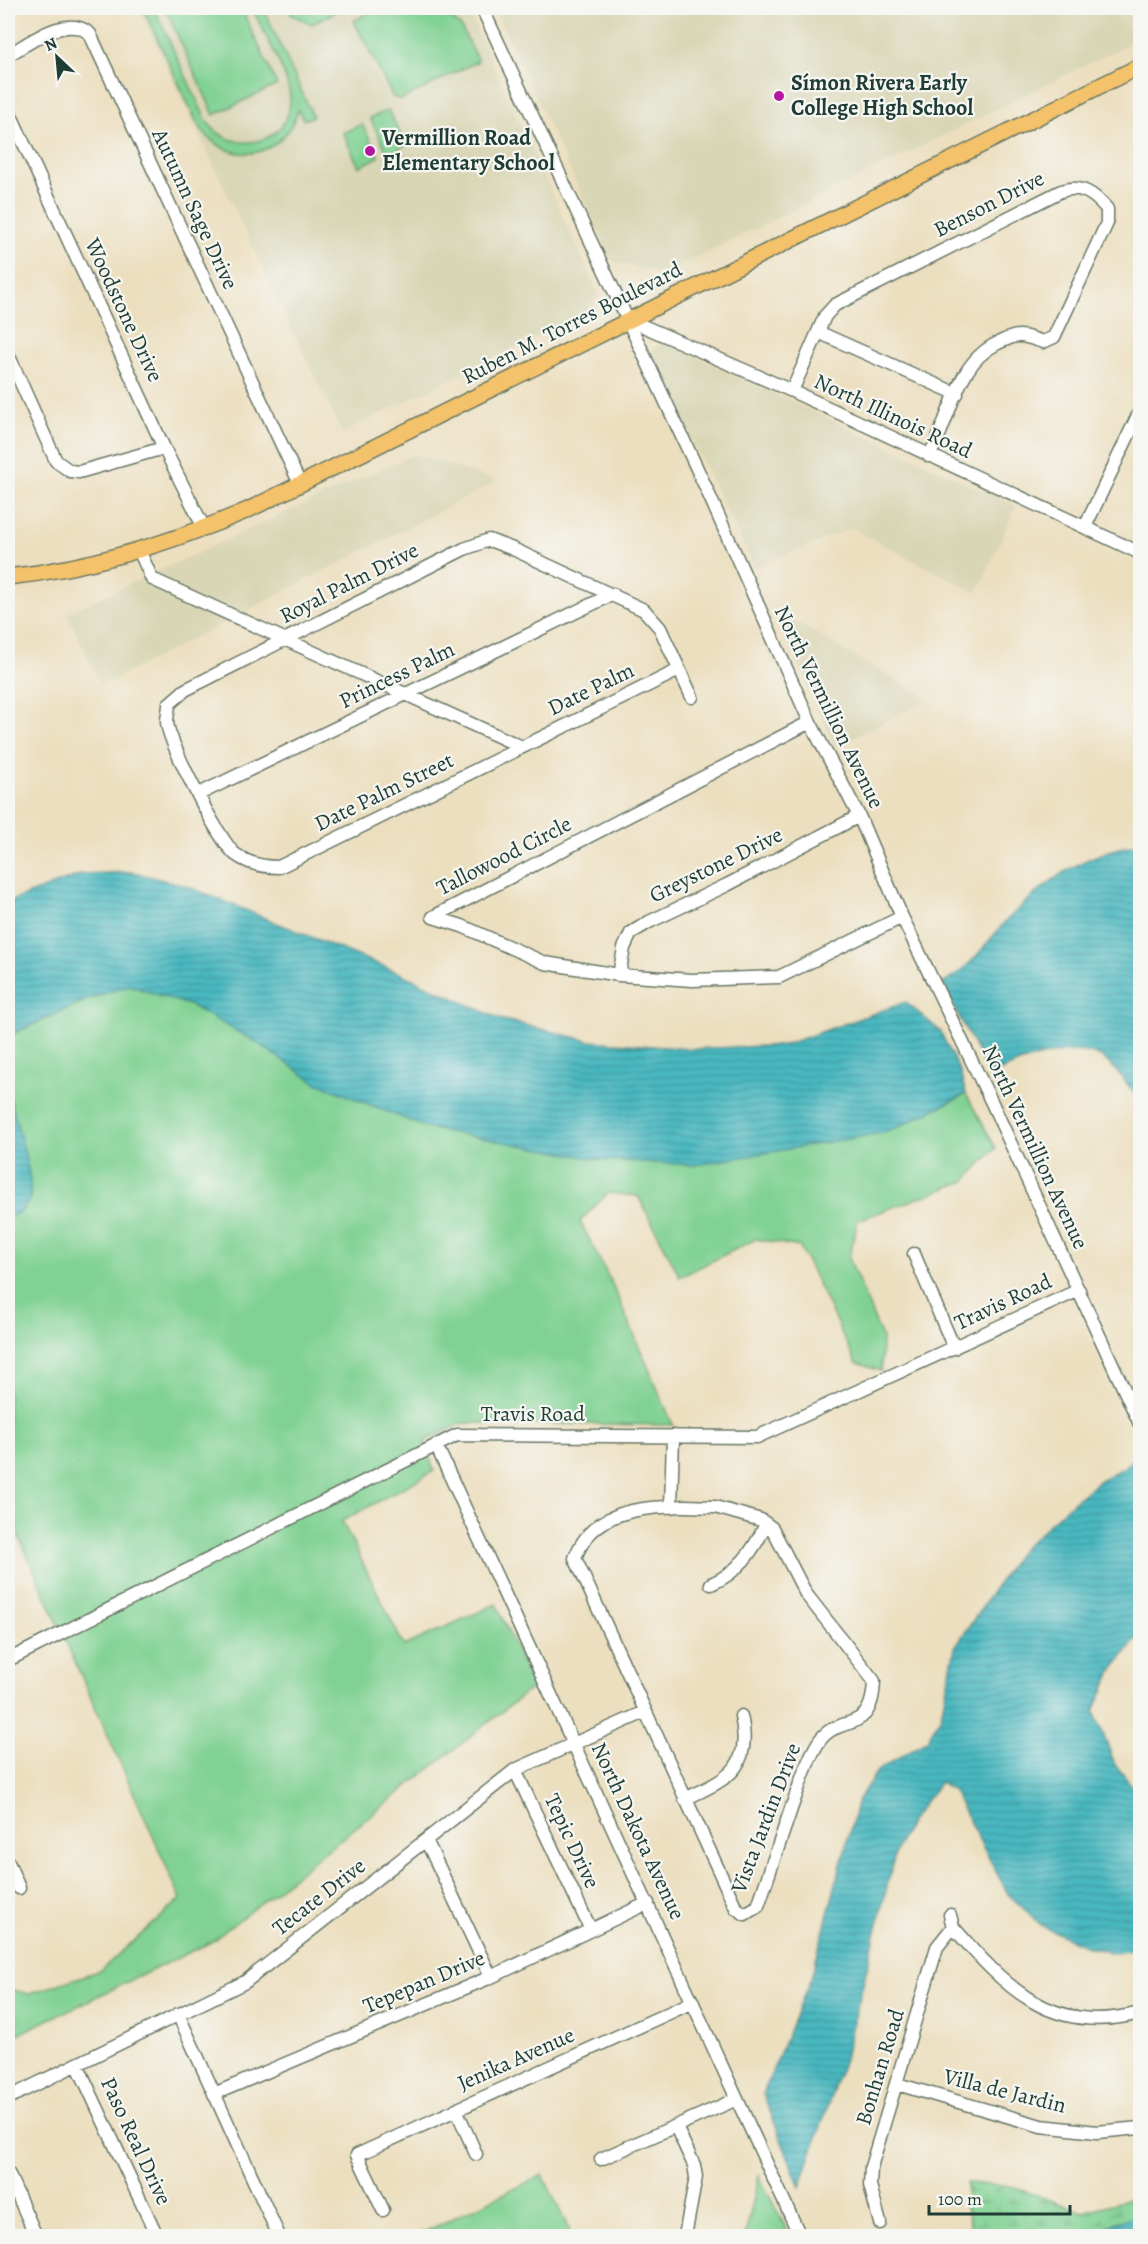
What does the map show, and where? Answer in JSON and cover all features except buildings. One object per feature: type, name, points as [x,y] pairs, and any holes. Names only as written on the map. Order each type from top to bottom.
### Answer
[{"type":"main road","name":"Ruben M. Torres Boulevard","points":[[8,577],[100,561],[204,528],[300,484],[627,319],[1140,66]]},
{"type":"street","name":"North Vermillion Avenue","points":[[482,8],[627,319],[810,722],[859,816],[902,916],[1140,1424]]},
{"type":"street","name":"Autumn Sage Drive","points":[[8,55],[56,30],[69,26],[84,29],[90,34],[300,484]]},
{"type":"street","name":"Woodstone Drive","points":[[8,109],[204,528]]},
{"type":"street","name":"Benson Drive","points":[[792,391],[825,316],[835,304],[1061,191],[1076,188],[1097,198],[1107,209],[1107,223],[1054,337],[1043,342],[1014,336],[989,347],[972,362],[945,421],[942,434],[929,456]]},
{"type":"street","name":"North Illinois Road","points":[[627,319],[792,391],[1140,553]]},
{"type":"street","points":[[818,332],[957,394]]},
{"type":"street","points":[[8,354],[56,461],[62,467],[79,472],[165,448]]},
{"type":"street","points":[[1085,527],[1140,411]]},
{"type":"street","name":"Royal Palm Drive","points":[[262,867],[237,856],[224,843],[177,752],[167,723],[169,704],[185,690],[464,549],[489,540],[613,594],[644,610],[660,628],[692,697]]},
{"type":"street","points":[[139,550],[152,579],[522,747]]},
{"type":"street","name":"Princess Palm","points":[[199,794],[613,594]]},
{"type":"street","name":"Date Palm","points":[[522,747],[679,670]]},
{"type":"street","name":"Tallowood Circle","points":[[810,722],[432,917],[462,926],[544,963],[620,975],[692,980],[779,977],[902,916]]},
{"type":"street","name":"Date Palm Street","points":[[262,867],[279,867],[522,747]]},
{"type":"street","name":"Greystone Drive","points":[[620,975],[624,948],[631,933],[859,816]]},
{"type":"street","points":[[914,1254],[954,1348]]},
{"type":"street","name":"Travis Road","points":[[8,1660],[457,1435],[757,1437],[768,1434],[1079,1290]]},
{"type":"street","points":[[671,1507],[673,1436]]},
{"type":"street","name":"North Dakota Avenue","points":[[436,1444],[800,2236]]},
{"type":"street","name":"Vista Jardin Drive","points":[[715,1507],[761,1520],[766,1524],[782,1543],[806,1594],[874,1681],[874,1700],[866,1715],[820,1740],[807,1763],[758,1906],[745,1914],[736,1908],[575,1558],[588,1534],[606,1519],[626,1510],[715,1507]]},
{"type":"street","points":[[711,1584],[723,1579],[739,1566],[757,1544],[766,1524]]},
{"type":"street","name":"Tecate Drive","points":[[8,2098],[245,1982],[515,1770],[645,1712]]},
{"type":"street","points":[[685,1799],[733,1773],[741,1759],[744,1731],[741,1716]]},
{"type":"street","name":"Tepic Drive","points":[[515,1770],[591,1930]]},
{"type":"street","points":[[426,1840],[491,1977]]},
{"type":"street","points":[[8,1862],[19,1888]]},
{"type":"street","name":"Tepepan Drive","points":[[214,2094],[491,1977],[648,1903]]},
{"type":"street","name":"Bonhan Road","points":[[880,2223],[870,2185],[871,2167],[937,1947],[952,1921],[1008,1986],[1064,2015],[1097,2020],[1140,2013]]},
{"type":"street","name":"Jenika Avenue","points":[[383,2210],[357,2155],[693,2002]]},
{"type":"street","points":[[178,2014],[279,2236]]},
{"type":"street","name":"Paso Real Drive","points":[[77,2064],[157,2236]]},
{"type":"street","name":"Villa de Jardin","points":[[897,2084],[1041,2126],[1097,2132],[1140,2128]]},
{"type":"street","points":[[601,2159],[737,2099]]},
{"type":"street","points":[[456,2109],[476,2154]]},
{"type":"street","points":[[676,2127],[694,2165],[696,2177],[685,2236]]},
{"type":"street","points":[[8,2173],[36,2236]]},
{"type":"shaded area","name":"Vermillion Road Elementary School","points":[[138,8],[467,8],[599,295],[585,313],[342,433]]},
{"type":"shaded area","name":"Símon Rivera Early College High School","points":[[494,8],[1140,8],[1140,38],[664,274],[613,262]]},
{"type":"shaded area","points":[[663,341],[1016,506],[977,593],[851,528],[755,568],[652,360],[651,350]]},
{"type":"shaded area","points":[[414,454],[498,481],[101,686],[67,613]]},
{"type":"shaded area","points":[[775,610],[929,699],[835,747]]},
{"type":"green space","points":[[143,8],[154,8],[206,120],[217,132],[230,139],[244,142],[258,141],[271,135],[281,126],[288,113],[290,97],[285,77],[252,8],[263,8],[313,116],[304,120],[298,110],[291,127],[280,140],[267,148],[253,153],[238,153],[224,148],[210,139],[198,125]]},
{"type":"green space","points":[[165,8],[241,8],[277,85],[214,115]]},
{"type":"green space","points":[[289,8],[342,8],[312,24],[292,15]]},
{"type":"green space","points":[[376,8],[439,8],[461,27],[478,61],[401,100],[393,97],[354,21]]},
{"type":"green space","points":[[388,110],[406,145],[388,154],[370,118]]},
{"type":"green space","points":[[362,124],[379,157],[359,167],[343,133]]},
{"type":"green space","points":[[129,985],[192,1006],[251,1039],[887,1132],[966,1094],[996,1148],[965,1181],[858,1220],[849,1258],[882,1338],[881,1371],[856,1363],[800,1247],[756,1239],[680,1277],[638,1196],[608,1193],[580,1221],[613,1286],[673,1425],[463,1423],[425,1441],[434,1471],[342,1521],[404,1646],[496,1604],[533,1687],[211,1942],[8,2039],[8,1989],[29,1994],[101,1970],[181,1899],[8,1512],[8,1218],[22,1211],[30,1198],[29,1173],[8,1091],[8,1036],[86,1000]]},
{"type":"green space","points":[[543,2175],[572,2236],[416,2236]]},
{"type":"green space","points":[[759,2176],[790,2236],[745,2236]]},
{"type":"green space","points":[[967,2183],[1014,2187],[1083,2212],[1140,2196],[1140,2214],[1115,2223],[1096,2236],[975,2236],[966,2210]]},
{"type":"water","points":[[1140,844],[1140,1100],[1109,1063],[1087,1052],[1059,1052],[1029,1060],[990,1076],[942,984],[970,963],[1007,920],[1051,881],[1102,853]]},
{"type":"water","points":[[132,872],[187,886],[397,972],[500,1019],[590,1041],[691,1049],[784,1045],[906,1002],[940,1031],[960,1072],[966,1094],[887,1132],[695,1165],[602,1160],[427,1128],[317,1083],[251,1039],[192,1006],[129,985],[86,1000],[8,1036],[8,902],[82,874]]},
{"type":"water","points":[[8,1091],[27,1164],[31,1192],[25,1207],[8,1218]]},
{"type":"water","points":[[1137,1453],[1140,1461],[1140,1634],[1113,1670],[1094,1711],[1115,1764],[1136,1791],[1140,1791],[1140,1948],[1116,1953],[1084,1946],[1041,1925],[1008,1894],[953,1791],[940,1782],[911,1820],[896,1850],[846,2053],[800,2187],[763,2094],[811,1978],[858,1800],[877,1771],[927,1740],[941,1715],[955,1647],[1019,1552],[1100,1480],[1127,1466]]},
{"type":"water","points":[[1140,2214],[1140,2236],[1096,2236],[1115,2223]]},
{"type":"place","name":"Símon Rivera Early College High School","points":[[779,96]]},
{"type":"place","name":"Vermillion Road Elementary School","points":[[370,151]]}]
